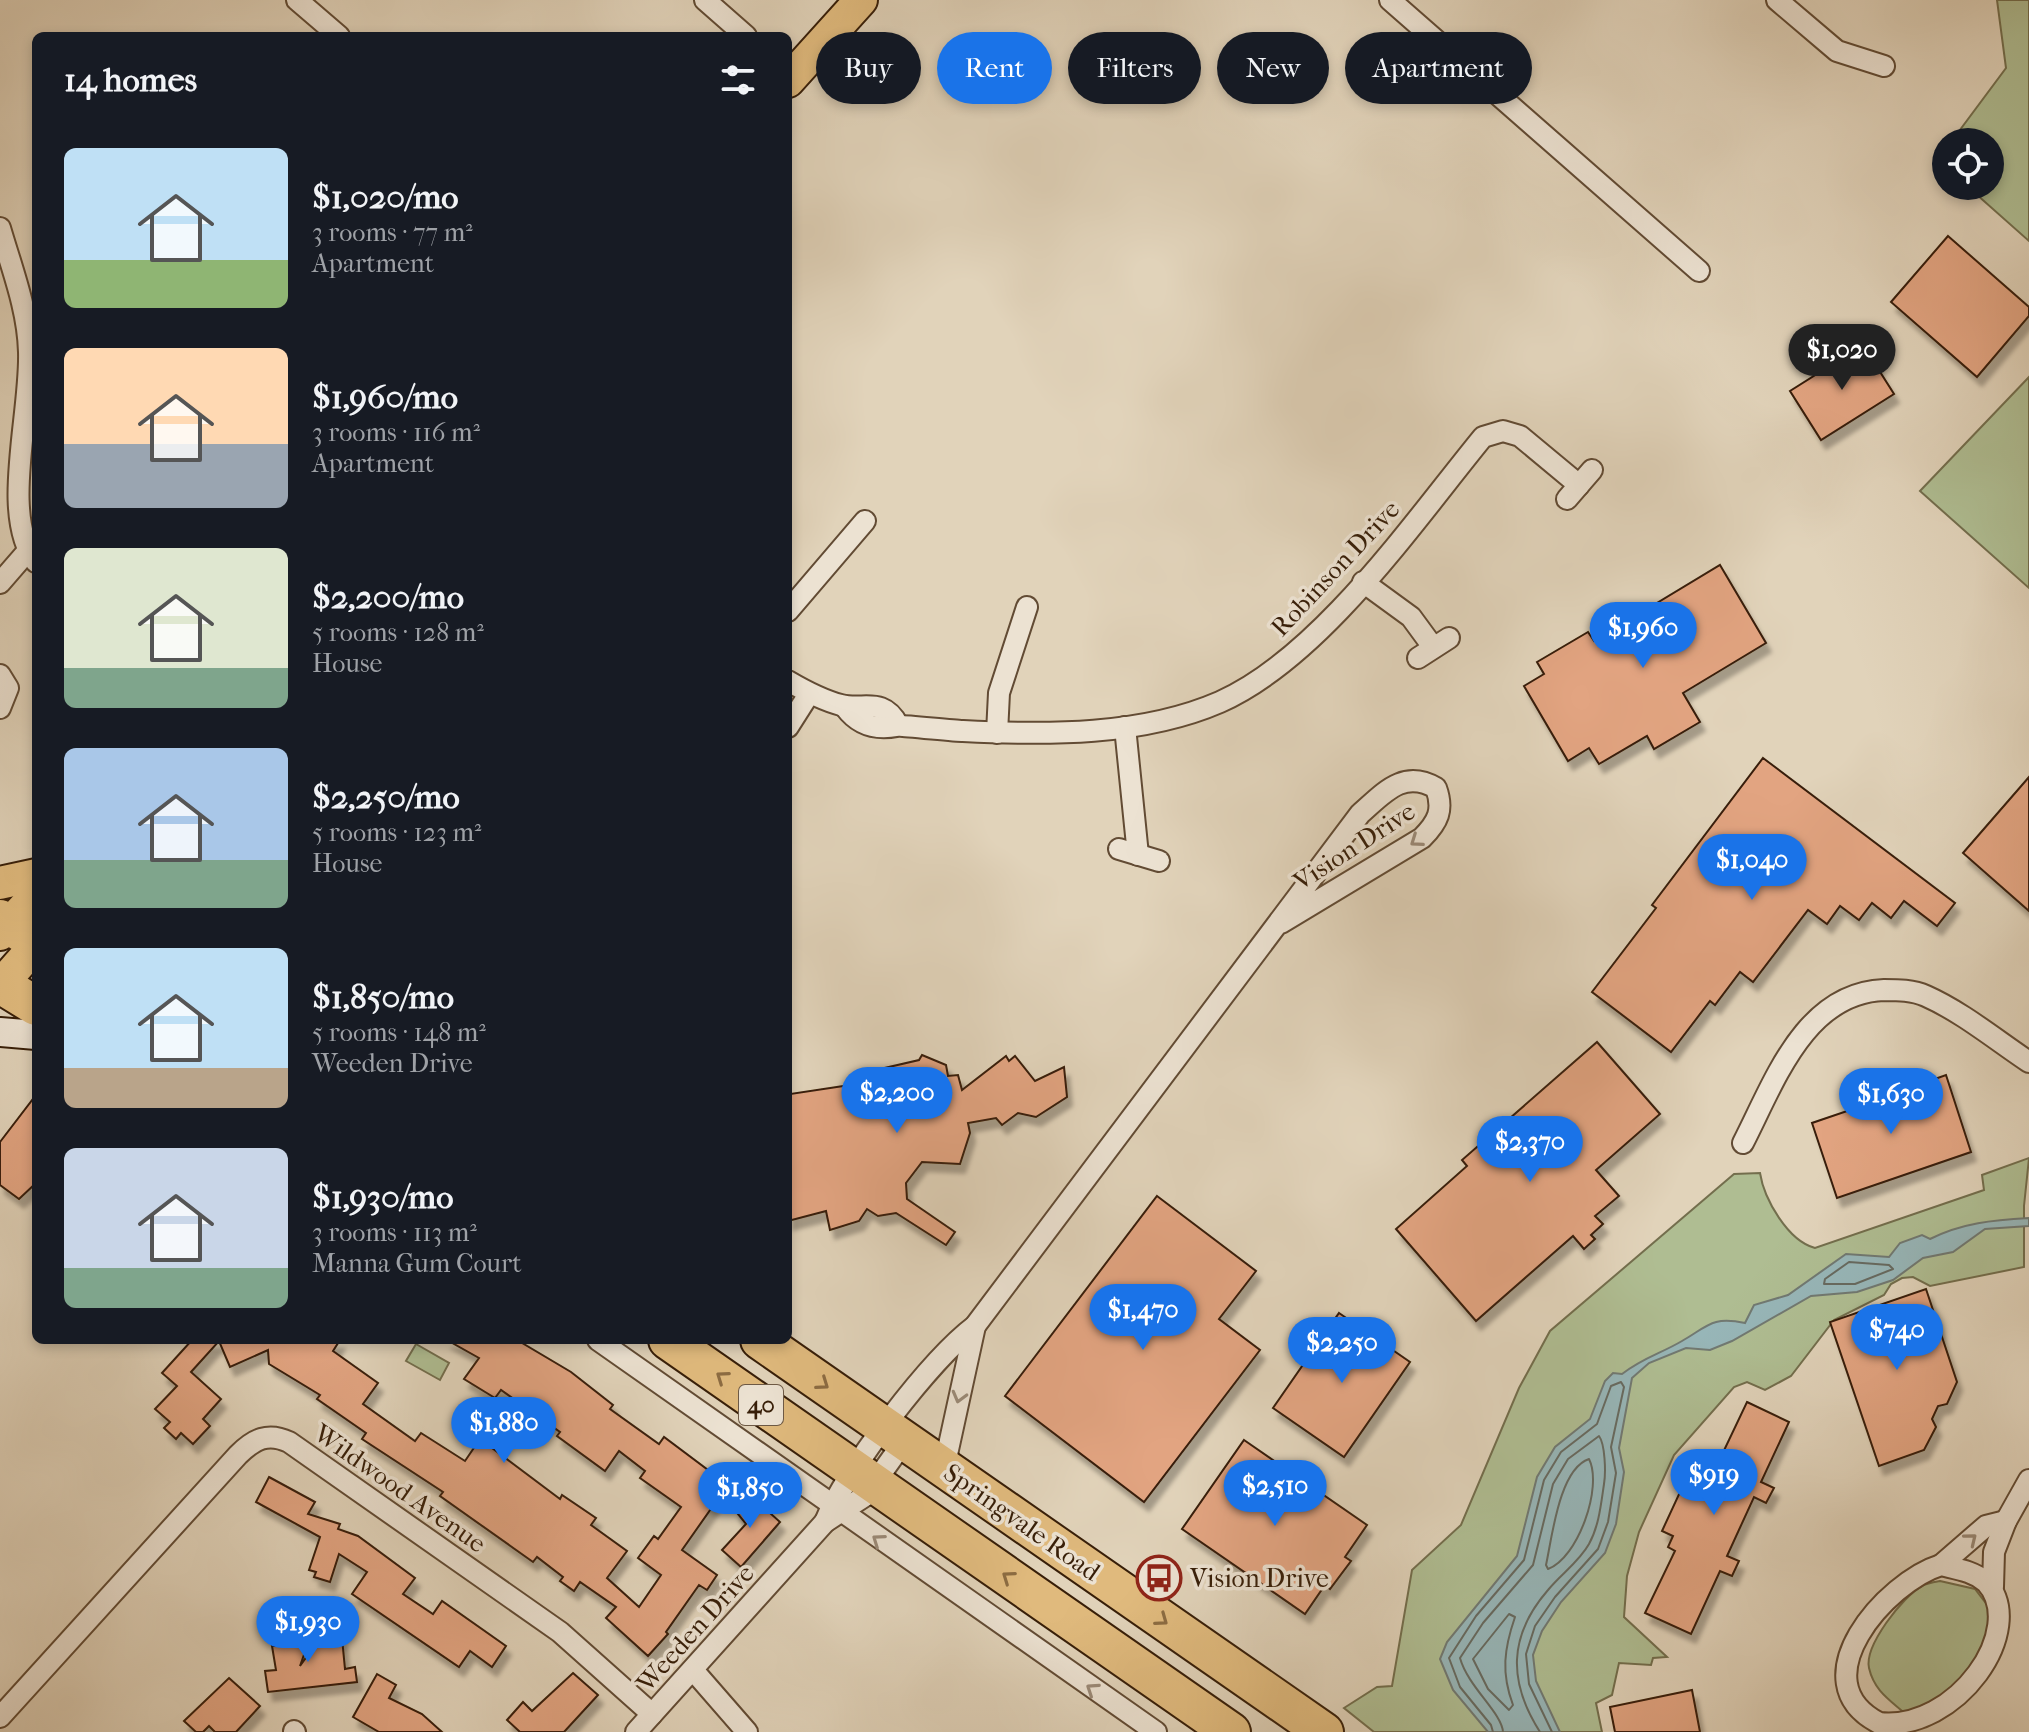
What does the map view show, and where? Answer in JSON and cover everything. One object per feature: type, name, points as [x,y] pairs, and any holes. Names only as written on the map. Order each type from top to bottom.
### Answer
[{"type":"highway","points":[[0,985],[32,1004]]},
{"type":"highway","name":"Springvale Road","points":[[674,1344],[1231,1732]]},
{"type":"highway","name":"Springvale Road","points":[[766,1344],[1324,1732]]},
{"type":"main road","points":[[792,74],[861,0]]},
{"type":"main road","points":[[0,883],[32,876]]},
{"type":"main road","points":[[0,985],[16,933],[32,903]]},
{"type":"main road","points":[[0,1032],[32,1035]]},
{"type":"street","points":[[297,0],[334,32]]},
{"type":"street","points":[[705,0],[741,32]]},
{"type":"street","points":[[1777,0],[1837,51],[1884,66]]},
{"type":"street","points":[[1396,2],[1699,271]]},
{"type":"street","points":[[0,228],[29,339],[27,388],[8,506],[12,530],[31,558],[0,583]]},
{"type":"street","name":"Robinson Drive","points":[[792,683],[809,694],[845,707],[863,724],[881,729],[898,725],[997,733],[1125,727],[1221,701],[1305,645],[1363,582],[1483,437],[1503,431],[1520,436],[1579,485]]},
{"type":"street","points":[[792,606],[865,521]]},
{"type":"street","points":[[1363,582],[1411,617],[1434,647]]},
{"type":"street","points":[[997,733],[999,693],[1027,607]]},
{"type":"street","points":[[0,675],[8,688],[0,708]]},
{"type":"street","points":[[792,721],[809,694]]},
{"type":"street","points":[[1125,727],[1129,852],[1159,861]]},
{"type":"street","name":"Vision Drive","points":[[895,1434],[958,1339],[975,1326],[1360,814],[1393,785],[1415,779],[1436,788],[1442,805],[1436,825],[1422,838],[1281,923]]},
{"type":"street","points":[[1743,1143],[1801,1037],[1824,1012],[1849,997],[1886,990],[1925,996],[2029,1062]]},
{"type":"street","name":"Vision Drive","points":[[944,1468],[975,1326]]},
{"type":"street","points":[[603,1344],[832,1514],[1156,1732]]},
{"type":"street","name":"Weeden Drive","points":[[636,1732],[832,1514],[895,1434]]},
{"type":"street","name":"Wildwood Avenue","points":[[0,1717],[238,1455],[249,1444],[267,1436],[289,1442],[560,1632],[652,1714]]},
{"type":"street","points":[[1993,1587],[1994,1552],[2006,1521],[2029,1480]]},
{"type":"street","points":[[1941,1565],[1967,1571],[1993,1587],[2003,1605],[2006,1634],[2001,1660],[1989,1679],[1955,1716],[1939,1726],[1913,1731],[1881,1724],[1863,1711],[1851,1693],[1847,1671],[1850,1648],[1902,1584],[1921,1572],[1941,1565],[1986,1526],[2006,1521]]},
{"type":"street","points":[[693,1670],[747,1732]]},
{"type":"green space","points":[[1997,0],[2029,0],[2029,241],[1983,200],[2004,200],[2004,128],[1961,128],[2006,68]]},
{"type":"green space","points":[[2029,377],[2029,588],[1920,491]]},
{"type":"green space","points":[[2029,1158],[2024,1206],[2024,1267],[1930,1286],[1913,1277],[1902,1278],[1891,1284],[1884,1295],[1834,1320],[1791,1376],[1765,1390],[1747,1382],[1734,1387],[1674,1455],[1639,1532],[1627,1576],[1624,1617],[1667,1657],[1653,1658],[1651,1665],[1619,1663],[1612,1695],[1596,1703],[1602,1732],[1374,1732],[1344,1708],[1377,1687],[1392,1686],[1412,1570],[1461,1525],[1519,1388],[1550,1331],[1734,1174],[1760,1173],[1766,1195],[1779,1218],[1796,1237],[1815,1248],[1984,1190],[1982,1175]]},
{"type":"green space","points":[[416,1344],[449,1363],[440,1380],[406,1361]]},
{"type":"green space","points":[[1940,1581],[1975,1589],[1991,1610],[1995,1636],[1965,1677],[1911,1719],[1876,1685],[1869,1659],[1886,1622],[1905,1600],[1922,1586]]},
{"type":"water","points":[[2029,1218],[2029,1226],[1985,1229],[1953,1252],[1923,1258],[1893,1280],[1857,1292],[1811,1296],[1732,1341],[1710,1350],[1686,1348],[1649,1363],[1632,1378],[1619,1448],[1624,1472],[1616,1524],[1605,1553],[1561,1602],[1542,1631],[1533,1655],[1536,1681],[1560,1732],[1488,1732],[1453,1690],[1440,1659],[1447,1642],[1517,1556],[1537,1477],[1555,1447],[1590,1419],[1605,1381],[1613,1373],[1622,1374],[1711,1324],[1725,1321],[1745,1323],[1754,1305],[1788,1295],[1846,1254],[1889,1257],[1900,1243],[1922,1235],[1930,1239],[1978,1223]]},
{"type":"building","points":[[1948,236],[2029,307],[2029,316],[1977,377],[1891,302]]},
{"type":"building","points":[[1863,345],[1894,394],[1821,440],[1790,391]]},
{"type":"building","points":[[1720,565],[1766,643],[1683,693],[1700,722],[1654,749],[1647,736],[1599,764],[1589,748],[1568,761],[1524,686],[1544,674],[1537,662],[1588,632],[1594,641]]},
{"type":"building","points":[[1763,758],[1955,903],[1937,926],[1904,901],[1891,918],[1872,903],[1859,920],[1840,906],[1827,924],[1808,910],[1753,982],[1740,972],[1715,1005],[1710,1001],[1671,1052],[1592,992],[1656,908],[1652,905]]},
{"type":"building","points":[[2029,777],[2029,911],[1963,853]]},
{"type":"building","points":[[1597,1042],[1660,1114],[1596,1170],[1619,1196],[1595,1216],[1603,1224],[1591,1235],[1595,1239],[1584,1249],[1573,1236],[1476,1321],[1396,1229],[1467,1166],[1462,1160]]},
{"type":"building","points":[[922,1055],[946,1065],[948,1076],[958,1075],[962,1090],[1006,1056],[1009,1061],[1015,1056],[1035,1081],[1064,1067],[1067,1097],[1036,1117],[1018,1113],[1002,1125],[996,1118],[968,1123],[970,1133],[960,1164],[922,1162],[906,1183],[907,1199],[955,1232],[946,1245],[896,1213],[878,1216],[867,1209],[859,1221],[830,1230],[826,1211],[792,1220],[792,1094],[850,1085],[868,1078],[867,1072],[919,1060]]},
{"type":"building","points":[[1946,1075],[1971,1152],[1837,1198],[1812,1123],[1868,1104],[1863,1090],[1886,1082],[1890,1095]]},
{"type":"building","points":[[32,1100],[32,1187],[19,1199],[0,1185],[0,1142]]},
{"type":"building","points":[[1157,1196],[1256,1271],[1219,1319],[1260,1350],[1144,1502],[1005,1396]]},
{"type":"building","points":[[1926,1289],[1957,1382],[1947,1404],[1938,1406],[1932,1419],[1936,1427],[1924,1450],[1879,1466],[1830,1322]]},
{"type":"building","points":[[1339,1313],[1410,1362],[1344,1457],[1273,1408]]},
{"type":"building","points":[[188,1344],[216,1344],[191,1372],[221,1399],[203,1419],[210,1426],[193,1444],[181,1433],[176,1439],[164,1428],[170,1422],[155,1409],[177,1386],[162,1373]]},
{"type":"building","points":[[220,1344],[337,1344],[333,1351],[378,1383],[363,1404],[415,1441],[421,1433],[465,1461],[480,1439],[560,1499],[562,1495],[596,1518],[591,1525],[627,1551],[607,1578],[639,1607],[661,1575],[638,1558],[654,1536],[658,1539],[681,1507],[640,1478],[645,1471],[619,1451],[605,1471],[557,1436],[560,1432],[501,1390],[495,1398],[464,1379],[479,1358],[454,1344],[524,1344],[571,1372],[613,1405],[610,1409],[659,1444],[664,1437],[720,1479],[707,1497],[715,1503],[682,1550],[717,1575],[707,1590],[699,1585],[666,1632],[668,1634],[648,1656],[606,1618],[616,1607],[580,1582],[574,1591],[560,1581],[563,1577],[537,1557],[533,1562],[440,1496],[443,1492],[362,1439],[366,1433],[317,1399],[320,1395],[269,1364],[268,1350],[230,1367]]},
{"type":"building","points":[[1747,1402],[1789,1422],[1761,1482],[1774,1488],[1766,1503],[1754,1497],[1727,1556],[1739,1561],[1732,1576],[1720,1571],[1691,1634],[1645,1613],[1675,1551],[1668,1547],[1673,1536],[1662,1531],[1693,1464],[1706,1470],[1711,1458],[1719,1461]]},
{"type":"building","points":[[1244,1440],[1367,1525],[1345,1557],[1351,1561],[1330,1589],[1325,1585],[1305,1614],[1182,1529]]},
{"type":"building","points":[[269,1477],[315,1502],[308,1514],[340,1524],[338,1529],[358,1536],[415,1578],[403,1594],[433,1614],[442,1601],[506,1646],[492,1667],[470,1651],[459,1667],[352,1594],[367,1572],[339,1554],[330,1582],[314,1577],[316,1572],[309,1570],[320,1537],[256,1502]]},
{"type":"building","points":[[749,1494],[780,1522],[741,1567],[722,1550],[746,1524],[734,1509]]},
{"type":"building","points":[[313,1629],[300,1666],[318,1641],[342,1638],[345,1669],[355,1667],[357,1682],[268,1692],[265,1671],[276,1670],[272,1646],[277,1646],[276,1635]]},
{"type":"building","points":[[573,1673],[598,1695],[564,1732],[520,1732],[507,1720],[523,1702],[532,1711]]},
{"type":"building","points":[[377,1674],[396,1685],[389,1698],[422,1714],[442,1732],[379,1732],[353,1717]]},
{"type":"building","points":[[229,1678],[260,1706],[236,1732],[215,1732],[209,1726],[203,1732],[196,1732],[184,1721]]},
{"type":"building","points":[[1692,1690],[1700,1732],[1615,1732],[1610,1707]]},
{"type":"place","name":"Vision Drive","points":[[1159,1578]]}]
